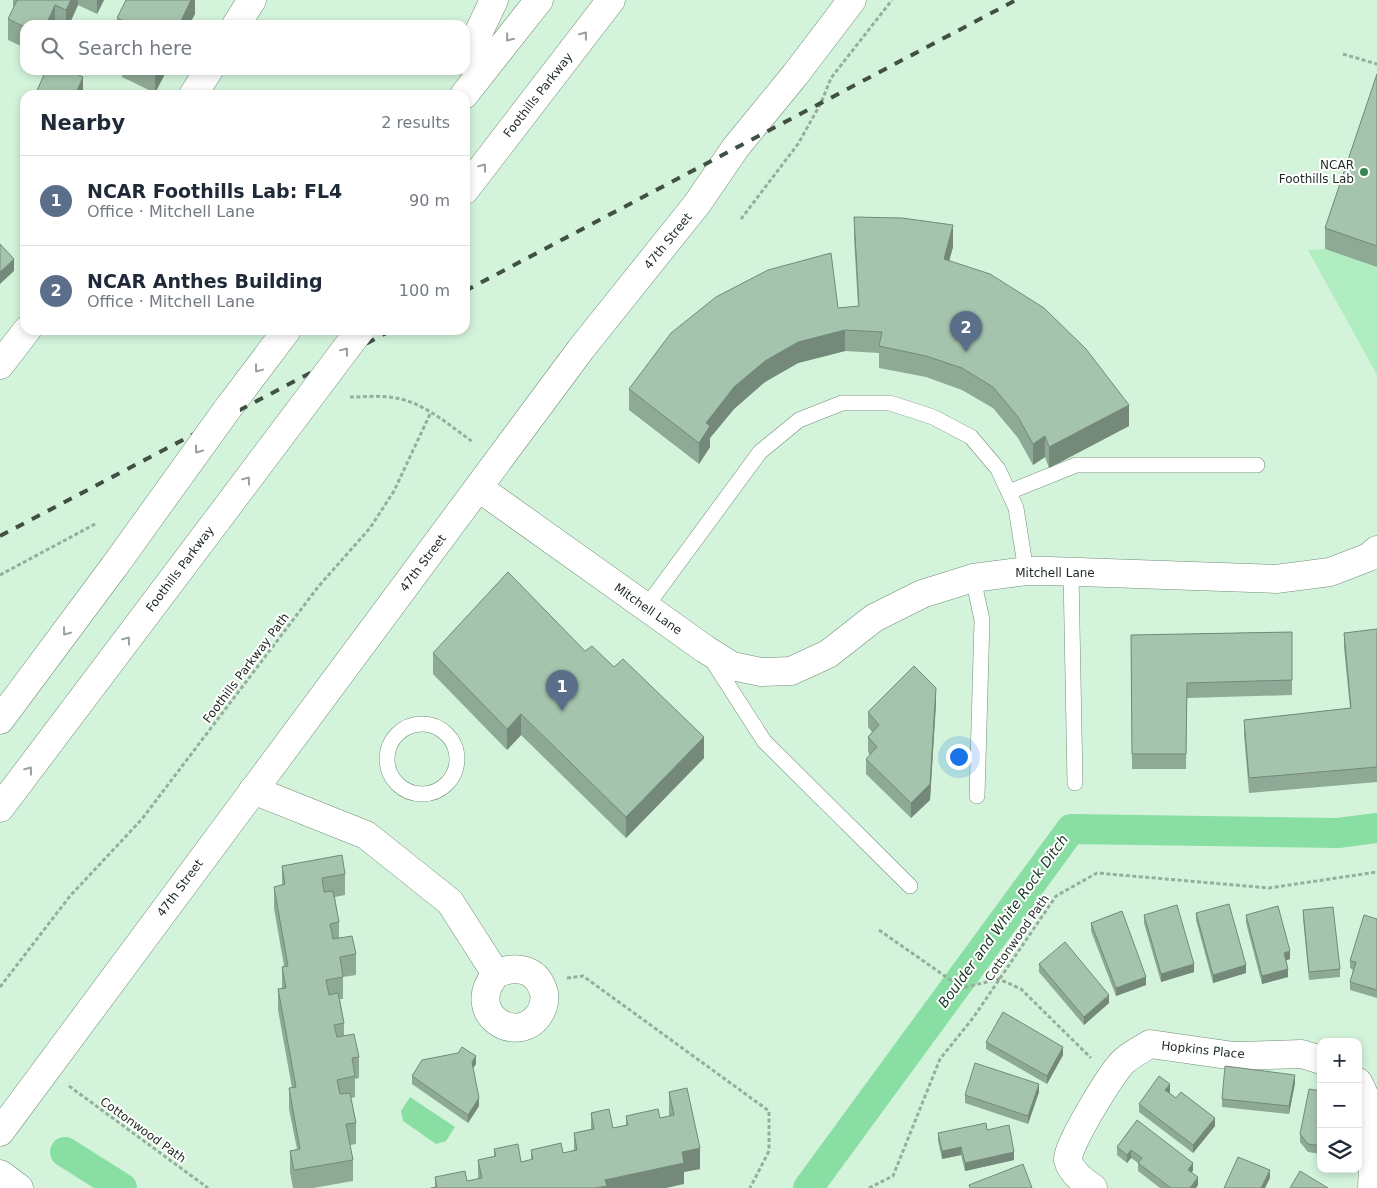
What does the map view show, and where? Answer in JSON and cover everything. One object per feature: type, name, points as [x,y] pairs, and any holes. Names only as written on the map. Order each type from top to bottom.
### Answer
[{"type":"main road","points":[[239,20],[252,0]]},
{"type":"main road","points":[[470,50],[494,0]]},
{"type":"main road","points":[[468,90],[539,0]]},
{"type":"main road","name":"Foothills Parkway","points":[[470,183],[611,0]]},
{"type":"main road","name":"47th Street","points":[[0,1132],[581,349],[697,204],[736,148],[796,75],[852,0]]},
{"type":"main road","points":[[196,90],[206,75]]},
{"type":"main road","points":[[452,90],[459,75]]},
{"type":"main road","points":[[0,365],[24,335]]},
{"type":"main road","points":[[0,720],[283,335]]},
{"type":"main road","name":"Foothills Parkway","points":[[0,808],[356,335]]},
{"type":"main road","name":"Mitchell Lane","points":[[479,488],[705,649],[732,666],[761,672],[791,671],[828,654],[874,618],[922,594],[973,578],[1026,571],[1276,579],[1330,572],[1369,557],[1377,550]]},
{"type":"main road","points":[[253,790],[366,836],[450,902],[496,974]]},
{"type":"main road","points":[[515,968],[525,970],[534,975],[540,983],[544,992],[542,1011],[528,1025],[519,1028],[509,1027],[500,1024],[492,1018],[487,1010],[485,1000],[486,990],[496,974],[515,968]]},
{"type":"main road","name":"Hopkins Place","points":[[1094,1188],[1072,1170],[1067,1159],[1070,1147],[1111,1078],[1123,1062],[1150,1044],[1234,1056],[1302,1054],[1317,1059]]},
{"type":"main road","points":[[1359,1083],[1364,1091],[1374,1142],[1372,1188]]},
{"type":"main road","points":[[0,1174],[19,1188]]},
{"type":"lane","points":[[646,607],[760,452],[799,420],[842,403],[890,403],[933,417],[971,437],[998,469],[1016,508],[1026,571]]},
{"type":"lane","points":[[1009,492],[1076,465],[1257,465]]},
{"type":"lane","points":[[1072,572],[1075,782]]},
{"type":"lane","points":[[973,578],[982,620],[977,796]]},
{"type":"lane","points":[[705,649],[764,741],[910,886]]},
{"type":"lane","points":[[417,724],[428,724],[443,732],[454,745],[457,755],[456,767],[452,777],[445,786],[436,791],[426,794],[405,790],[396,783],[390,774],[387,764],[387,753],[397,734],[406,728],[417,724]]},
{"type":"path","points":[[741,219],[798,144],[821,103],[831,78],[892,0]]},
{"type":"path","points":[[1342,54],[1377,64]]},
{"type":"path","points":[[350,397],[397,398],[415,404],[431,412],[473,442]]},
{"type":"path","name":"Foothills Parkway Path","points":[[0,987],[70,896],[142,819],[318,587],[370,528],[394,491],[431,412]]},
{"type":"path","points":[[0,575],[97,523]]},
{"type":"path","name":"Cottonwood Path","points":[[869,1188],[893,1176],[940,1059],[974,1018],[1056,896],[1097,873],[1269,888],[1377,872]]},
{"type":"path","points":[[880,930],[962,988],[999,979],[1021,989],[1111,1078]]},
{"type":"path","points":[[540,983],[583,976],[769,1111],[769,1151],[750,1188]]},
{"type":"path","name":"Cottonwood Path","points":[[68,1086],[208,1188]]},
{"type":"shaded area","points":[[1325,249],[1377,267],[1377,375],[1308,250]]},
{"type":"shaded area","points":[[410,1097],[455,1127],[446,1141],[436,1144],[403,1121],[401,1111]]},
{"type":"building","points":[[17,0],[71,0],[66,10],[55,5],[48,20],[20,20],[20,25],[8,19]]},
{"type":"building","points":[[126,0],[191,0],[181,20],[121,20],[117,18]]},
{"type":"building","name":"NCAR Foothills Lab","points":[[1377,74],[1377,246],[1325,228]]},
{"type":"building","points":[[44,75],[79,75],[83,77],[77,90],[37,90]]},
{"type":"building","points":[[854,217],[902,218],[953,225],[944,259],[990,274],[1044,308],[1086,349],[1129,405],[1049,447],[1045,436],[1033,444],[1018,417],[993,387],[962,368],[926,356],[879,346],[882,332],[845,330],[798,342],[765,361],[734,387],[706,423],[710,426],[699,443],[629,389],[671,333],[716,297],[768,270],[831,253],[838,308],[859,306]]},
{"type":"building","points":[[0,244],[14,259],[0,272]]},
{"type":"building","points":[[508,572],[585,651],[592,646],[614,667],[623,659],[704,737],[626,817],[521,714],[507,729],[433,653]]},
{"type":"building","points":[[1377,629],[1377,767],[1249,778],[1244,720],[1351,708],[1344,633]]},
{"type":"building","points":[[1292,632],[1292,680],[1187,683],[1186,754],[1132,754],[1131,635]]},
{"type":"building","points":[[914,666],[936,688],[930,784],[911,803],[866,759],[877,747],[868,737],[879,725],[868,712]]},
{"type":"building","points":[[342,855],[345,874],[322,878],[324,892],[333,891],[339,922],[330,924],[333,939],[352,936],[356,954],[340,957],[343,977],[326,980],[329,995],[338,993],[344,1023],[334,1025],[337,1037],[354,1034],[359,1057],[352,1058],[355,1076],[337,1080],[340,1094],[350,1093],[356,1123],[346,1124],[353,1160],[294,1170],[290,1151],[300,1149],[289,1088],[296,1087],[278,989],[286,988],[282,967],[288,966],[274,887],[285,884],[282,866]]},
{"type":"building","points":[[1229,904],[1246,965],[1213,975],[1196,913]]},
{"type":"building","points":[[1177,905],[1194,964],[1161,974],[1144,915]]},
{"type":"building","points":[[1278,906],[1290,951],[1284,953],[1288,969],[1262,976],[1246,915]]},
{"type":"building","points":[[1333,907],[1340,969],[1309,972],[1303,910]]},
{"type":"building","points":[[1122,911],[1146,977],[1116,988],[1091,923]]},
{"type":"building","points":[[1364,915],[1377,919],[1377,990],[1350,982],[1356,962],[1350,961]]},
{"type":"building","points":[[1065,942],[1109,995],[1084,1017],[1039,964]]},
{"type":"building","points":[[1003,1012],[1063,1047],[1047,1076],[986,1042]]},
{"type":"building","points":[[462,1047],[476,1056],[472,1062],[479,1098],[468,1115],[412,1076],[422,1060],[458,1053]]},
{"type":"building","points":[[975,1063],[1039,1084],[1028,1116],[965,1095]]},
{"type":"building","points":[[1225,1066],[1295,1075],[1289,1106],[1222,1099]]},
{"type":"building","points":[[1159,1076],[1170,1084],[1165,1090],[1176,1098],[1181,1092],[1215,1118],[1193,1145],[1139,1104]]},
{"type":"building","points":[[687,1088],[700,1148],[682,1152],[684,1163],[605,1180],[607,1186],[595,1188],[431,1188],[437,1187],[435,1177],[465,1171],[467,1181],[482,1178],[478,1160],[496,1156],[494,1149],[518,1144],[521,1162],[533,1159],[531,1150],[561,1143],[563,1153],[577,1150],[574,1133],[594,1129],[591,1113],[609,1109],[613,1128],[628,1125],[626,1116],[658,1109],[660,1118],[674,1115],[669,1092]]},
{"type":"building","points":[[1309,1089],[1317,1090],[1317,1145],[1308,1144],[1300,1134]]},
{"type":"building","points":[[1137,1120],[1193,1163],[1188,1170],[1198,1177],[1190,1188],[1171,1188],[1138,1163],[1142,1158],[1131,1150],[1127,1155],[1117,1147]]},
{"type":"building","points":[[986,1123],[987,1130],[1009,1125],[1014,1152],[965,1163],[961,1147],[942,1151],[938,1133]]},
{"type":"building","points":[[1238,1157],[1270,1170],[1261,1188],[1224,1188]]},
{"type":"building","points":[[1023,1164],[1032,1188],[970,1188],[969,1185]]},
{"type":"building","points":[[1300,1171],[1328,1188],[1290,1188]]},
{"type":"waterway","name":"Boulder and White Rock Ditch","points":[[808,1188],[1071,829],[1338,833],[1377,828]]},
{"type":"waterway","name":"Boulder and White Rock Ditch","points":[[65,1152],[122,1188]]},
{"type":"railway","points":[[470,288],[1016,0]]},
{"type":"railway","points":[[0,536],[382,335]]},
{"type":"place","name":"NCAR Foothills Lab","points":[[1364,172]]},
{"type":"place","name":"NCAR Anthes Building","points":[[966,352]]},
{"type":"place","name":"NCAR Foothills Lab: FL4","points":[[562,711]]}]
